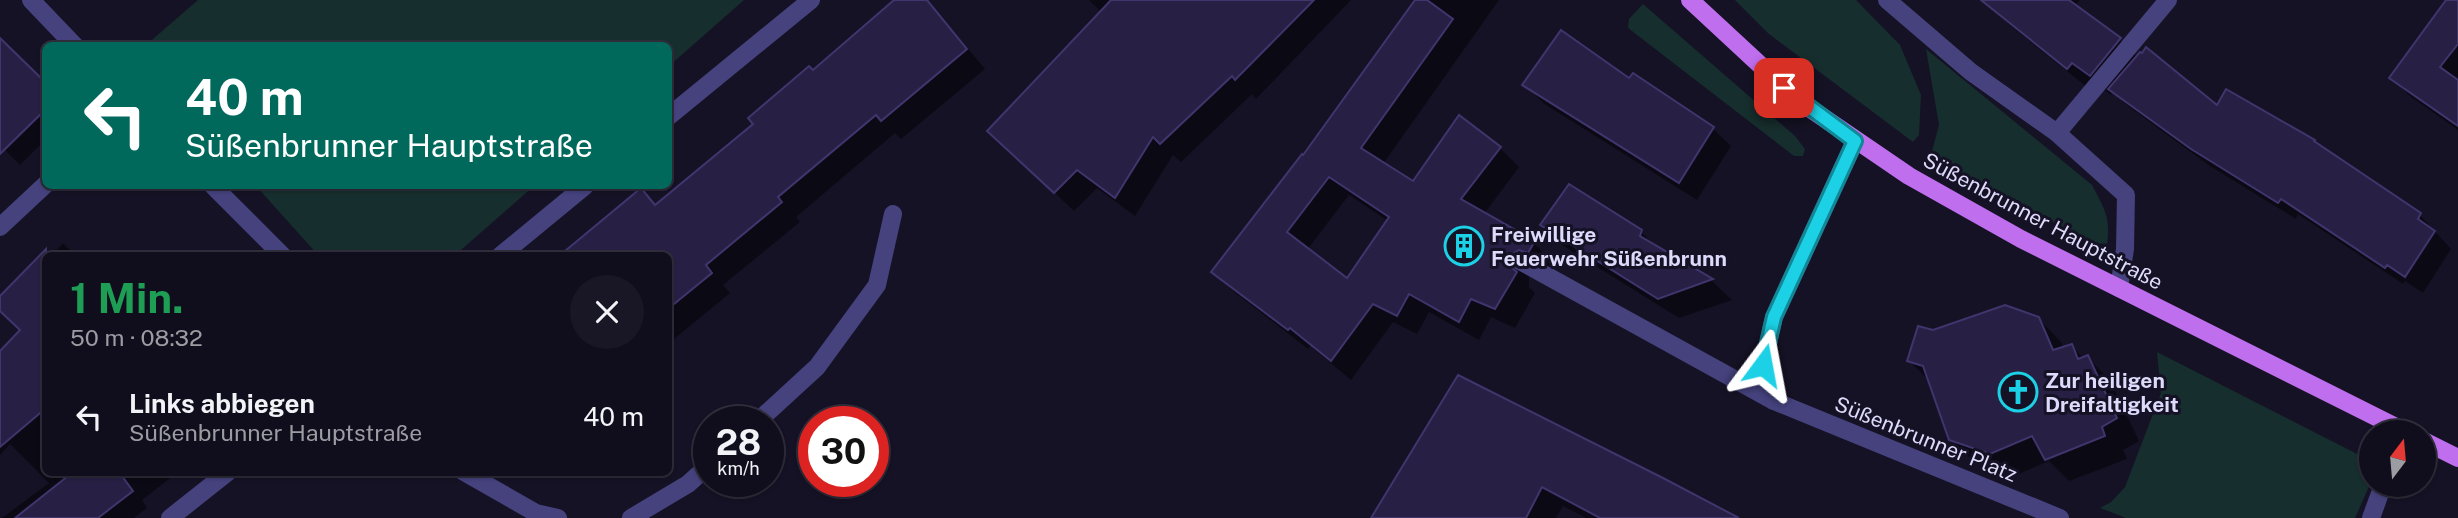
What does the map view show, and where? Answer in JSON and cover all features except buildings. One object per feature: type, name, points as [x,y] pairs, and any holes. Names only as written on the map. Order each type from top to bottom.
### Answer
[{"type":"main road","name":"Süßenbrunner Hauptstraße","points":[[1690,0],[1799,101],[1909,177],[1982,218],[2380,420]]},
{"type":"main road","points":[[2436,447],[2458,458]]},
{"type":"street","points":[[31,0],[71,42]]},
{"type":"street","points":[[672,114],[811,0]]},
{"type":"street","points":[[1887,0],[1971,72],[2057,133],[2126,195],[2125,249],[2119,288]]},
{"type":"street","points":[[2057,133],[2168,0]]},
{"type":"street","points":[[1774,401],[1763,365],[1774,317],[1855,141]]},
{"type":"street","points":[[0,228],[42,188]]},
{"type":"street","points":[[216,189],[279,252]]},
{"type":"street","points":[[505,252],[581,189]]},
{"type":"street","points":[[774,406],[817,367],[877,285],[894,214]]},
{"type":"street","name":"Süßenbrunner Platz","points":[[1520,261],[1774,401],[2060,518]]},
{"type":"street","points":[[170,518],[223,476]]},
{"type":"street","points":[[471,476],[536,513],[558,518]]},
{"type":"street","points":[[631,518],[693,479]]},
{"type":"street","points":[[2371,518],[2379,497]]},
{"type":"green space","points":[[198,0],[744,0],[672,63],[672,42],[149,42]]},
{"type":"green space","points":[[1735,0],[1856,0],[1900,45],[1921,95],[1919,135],[1913,142],[1769,34]]},
{"type":"green space","points":[[1643,4],[1795,136],[1805,149],[1803,156],[1794,156],[1628,28],[1629,19]]},
{"type":"green space","points":[[1926,49],[2092,185],[2107,220],[2107,244],[2092,243],[1936,160],[1932,151],[1939,125]]},
{"type":"green space","points":[[259,189],[531,189],[459,252],[315,252]]},
{"type":"green space","points":[[2157,352],[2359,455],[2359,497],[2364,497],[2355,518],[2126,518],[2100,508],[2111,502],[2125,487],[2161,393]]},
{"type":"place","name":"Freiwillige Feuerwehr Süßenbrunn","points":[[1464,246]]},
{"type":"place","name":"Zur heiligen Dreifaltigkeit","points":[[2018,392]]},
{"type":"route","points":[[1763,365],[1774,317],[1855,141],[1784,88]]}]
